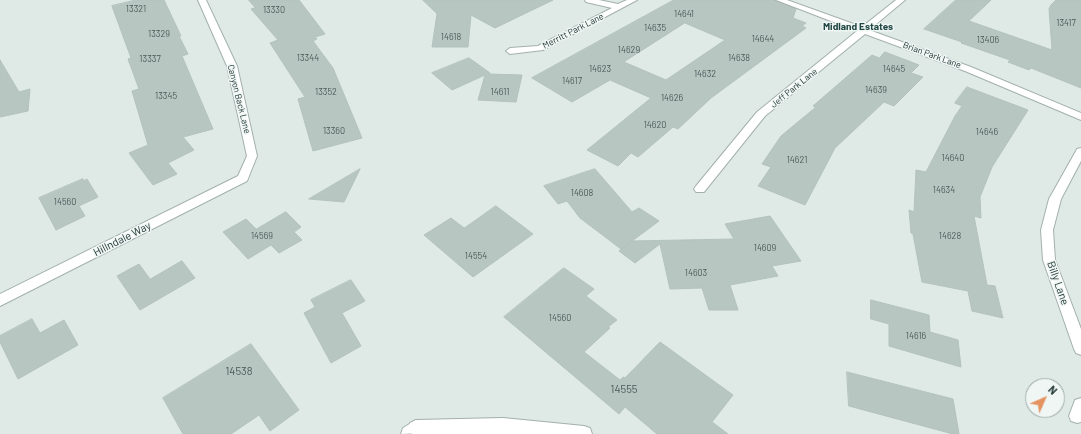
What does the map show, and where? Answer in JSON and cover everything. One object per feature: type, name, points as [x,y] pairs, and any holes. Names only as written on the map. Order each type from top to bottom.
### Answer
[{"type":"street","name":"Canyon Back Lane","points":[[202,0],[232,66],[252,156],[243,178]]},
{"type":"street","points":[[589,0],[619,7]]},
{"type":"street","name":"Merritt Park Lane","points":[[510,51],[540,48],[633,0]]},
{"type":"street","name":"Brian Park Lane","points":[[780,0],[968,69],[1081,117]]},
{"type":"street","name":"Jeff Park Lane","points":[[700,189],[761,114],[865,31],[901,0]]},
{"type":"street","name":"Billy Lane","points":[[1081,151],[1054,199],[1047,230],[1049,260],[1081,349]]},
{"type":"street","name":"Hillndale Way","points":[[0,300],[243,178]]},
{"type":"street","points":[[413,431],[503,426],[584,434]]},
{"type":"building","points":[[136,0],[164,0],[188,54],[182,56],[213,129],[183,137],[194,150],[168,163],[177,174],[153,185],[129,153],[148,145],[132,91],[139,89],[128,59],[131,58],[112,6]]},
{"type":"building","points":[[249,0],[299,0],[325,34],[315,37],[317,39],[313,41],[333,68],[362,138],[313,151],[298,99],[305,97],[270,43],[278,40],[251,9],[255,8]]},
{"type":"building","points":[[423,0],[553,0],[495,28],[471,15],[468,47],[432,47],[437,14]]},
{"type":"building","points":[[674,0],[775,0],[796,9],[793,18],[806,23],[802,26],[806,28],[711,98],[678,129],[673,127],[638,157],[631,153],[618,166],[587,150],[651,98],[610,80],[572,102],[532,78]],"holes":[[[685,23],[725,40],[666,80],[624,62]]]},
{"type":"building","points":[[956,0],[991,0],[969,21],[1052,50],[1049,9],[1051,5],[1056,0],[1081,0],[1081,88],[1031,68],[1029,70],[1008,62],[1010,60],[924,29]]},
{"type":"building","points":[[885,52],[919,65],[911,73],[923,77],[894,106],[884,102],[835,148],[805,205],[758,186],[771,167],[762,164],[781,136],[816,107],[813,106],[872,55],[879,58]]},
{"type":"building","points":[[469,58],[490,73],[488,74],[522,75],[516,102],[478,100],[485,75],[452,90],[432,73]]},
{"type":"building","points":[[0,60],[19,92],[30,89],[28,111],[0,117]]},
{"type":"building","points":[[967,87],[1028,110],[992,167],[980,197],[981,218],[974,216],[987,285],[995,286],[1003,318],[972,311],[968,291],[922,282],[913,234],[911,233],[909,210],[914,212],[916,170],[926,172],[955,116],[962,106],[955,103]]},
{"type":"building","points":[[360,169],[344,202],[309,199]]},
{"type":"building","points":[[595,169],[632,212],[639,208],[659,221],[621,249],[580,218],[567,201],[558,204],[544,186]]},
{"type":"building","points":[[83,179],[84,181],[87,179],[98,197],[79,206],[85,216],[56,230],[39,198]]},
{"type":"building","points":[[496,206],[533,234],[473,277],[424,235],[451,218],[464,228]]},
{"type":"building","points":[[286,212],[301,227],[294,232],[302,240],[279,253],[271,245],[248,259],[223,232],[246,219],[256,229]]},
{"type":"building","points":[[770,216],[801,261],[772,266],[778,276],[730,285],[738,310],[709,310],[702,288],[670,289],[660,244],[635,263],[619,251],[632,241],[734,239],[725,224]]},
{"type":"building","points":[[182,261],[195,278],[140,310],[117,276],[139,264],[150,279]]},
{"type":"building","points":[[564,268],[594,289],[586,296],[617,320],[608,327],[610,328],[584,352],[620,380],[623,377],[625,378],[660,342],[733,395],[712,422],[728,434],[657,434],[625,407],[619,414],[504,317]]},
{"type":"building","points":[[351,280],[365,301],[342,313],[361,346],[331,363],[304,313],[315,307],[311,300]]},
{"type":"building","points":[[871,300],[929,315],[930,332],[958,340],[961,367],[889,346],[889,324],[871,319]]},
{"type":"building","points":[[32,319],[40,333],[64,320],[78,345],[18,379],[0,342],[0,336]]},
{"type":"building","points":[[251,344],[299,410],[270,431],[259,415],[231,434],[183,434],[163,398]]},
{"type":"building","points":[[847,372],[953,399],[959,434],[953,434],[849,406]]},
{"type":"district","name":"Midland Estates","points":[[858,27]]}]
